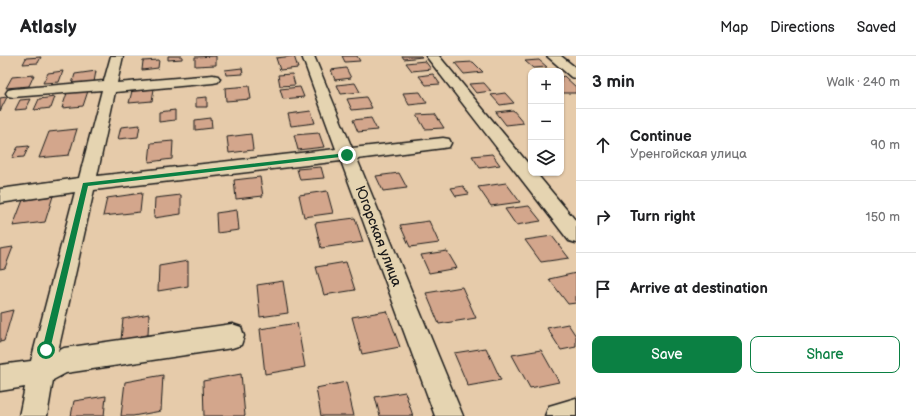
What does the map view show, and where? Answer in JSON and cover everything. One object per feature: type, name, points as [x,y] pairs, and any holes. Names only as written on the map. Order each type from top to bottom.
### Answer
[{"type":"street","points":[[33,416],[40,372],[117,56]]},
{"type":"street","name":"Югорская улица","points":[[308,56],[449,416]]},
{"type":"street","points":[[432,56],[576,235]]},
{"type":"street","points":[[553,56],[576,74]]},
{"type":"street","points":[[12,94],[213,79]]},
{"type":"street","points":[[0,196],[85,184],[443,143]]},
{"type":"street","points":[[0,378],[40,372],[64,361],[232,336]]},
{"type":"street","points":[[559,416],[576,412]]},
{"type":"building","points":[[168,56],[182,56],[182,59],[168,60]]},
{"type":"building","points":[[216,56],[216,65],[195,66],[195,57]]},
{"type":"building","points":[[294,56],[298,68],[280,70],[276,58]]},
{"type":"building","points":[[342,56],[357,56],[360,61],[345,62]]},
{"type":"building","points":[[402,56],[421,56],[422,57],[404,59]]},
{"type":"building","points":[[41,57],[38,63],[23,64],[26,58]]},
{"type":"building","points":[[159,60],[158,68],[142,70],[143,61]]},
{"type":"building","points":[[539,60],[547,67],[533,68],[525,61]]},
{"type":"building","points":[[425,61],[431,69],[412,71],[406,63]]},
{"type":"building","points":[[473,62],[483,72],[464,74],[455,63]]},
{"type":"building","points":[[242,68],[243,74],[226,75],[225,70]]},
{"type":"building","points":[[346,68],[351,78],[335,80],[331,70]]},
{"type":"building","points":[[63,71],[59,82],[43,83],[48,73]]},
{"type":"building","points":[[96,71],[94,82],[72,84],[75,74]]},
{"type":"building","points":[[292,74],[295,85],[280,86],[278,75]]},
{"type":"building","points":[[433,74],[440,84],[426,85],[419,76]]},
{"type":"building","points":[[34,75],[29,86],[6,88],[12,77]]},
{"type":"building","points":[[564,76],[576,87],[576,93],[564,93]]},
{"type":"building","points":[[355,83],[360,92],[341,94],[337,85]]},
{"type":"building","points":[[484,83],[491,91],[476,93],[469,84]]},
{"type":"building","points":[[249,86],[251,99],[226,101],[225,88]]},
{"type":"building","points":[[300,87],[304,97],[283,99],[280,89]]},
{"type":"building","points":[[154,89],[152,101],[129,103],[132,91]]},
{"type":"building","points":[[88,91],[83,106],[62,108],[67,93]]},
{"type":"building","points":[[420,92],[427,103],[409,105],[403,93]]},
{"type":"building","points":[[505,93],[514,103],[500,105],[491,95]]},
{"type":"building","points":[[7,97],[0,111],[0,98]]},
{"type":"building","points":[[55,97],[51,108],[34,110],[39,99]]},
{"type":"building","points":[[207,97],[207,107],[196,107],[196,98]]},
{"type":"building","points":[[366,97],[372,108],[352,110],[347,99]]},
{"type":"building","points":[[31,99],[26,109],[15,110],[20,100]]},
{"type":"building","points":[[175,110],[175,120],[159,122],[159,112]]},
{"type":"building","points":[[513,110],[524,123],[506,125],[496,112]]},
{"type":"building","points":[[311,111],[315,123],[291,126],[288,114]]},
{"type":"building","points":[[435,114],[444,128],[425,129],[417,115]]},
{"type":"building","points":[[211,118],[212,128],[195,130],[195,120]]},
{"type":"building","points":[[371,118],[377,130],[358,132],[353,120]]},
{"type":"building","points":[[140,125],[138,137],[118,139],[121,127]]},
{"type":"building","points":[[77,129],[69,155],[39,158],[49,132]]},
{"type":"building","points":[[319,133],[324,147],[298,150],[294,135]]},
{"type":"building","points":[[251,134],[253,150],[229,153],[227,137]]},
{"type":"building","points":[[173,141],[172,159],[149,162],[151,143]]},
{"type":"building","points":[[29,146],[24,157],[12,158],[18,147]]},
{"type":"building","points":[[492,154],[500,165],[480,168],[472,156]]},
{"type":"building","points":[[321,167],[324,178],[300,180],[297,169]]},
{"type":"building","points":[[399,173],[407,188],[383,191],[376,176]]},
{"type":"building","points":[[260,177],[263,196],[236,199],[234,180]]},
{"type":"building","points":[[506,183],[520,202],[491,206],[478,187]]},
{"type":"building","points":[[463,186],[469,194],[456,196],[451,188]]},
{"type":"building","points":[[327,191],[333,213],[304,217],[299,195]]},
{"type":"building","points":[[142,193],[140,212],[103,216],[107,198]]},
{"type":"building","points":[[181,195],[181,214],[154,218],[155,198]]},
{"type":"building","points":[[53,196],[45,222],[13,226],[23,200]]},
{"type":"building","points":[[529,206],[541,221],[516,225],[505,209]]},
{"type":"building","points":[[237,210],[239,230],[217,233],[216,213]]},
{"type":"building","points":[[355,218],[363,242],[321,248],[315,223]]},
{"type":"building","points":[[429,221],[439,243],[410,247],[400,225]]},
{"type":"building","points":[[552,236],[569,258],[541,262],[525,240]]},
{"type":"building","points":[[13,247],[5,268],[0,269],[0,249]]},
{"type":"building","points":[[447,251],[457,268],[429,273],[421,255]]},
{"type":"building","points":[[188,261],[188,286],[158,291],[159,266]]},
{"type":"building","points":[[346,262],[355,290],[324,295],[316,267]]},
{"type":"building","points":[[576,273],[576,303],[568,304],[549,279]]},
{"type":"building","points":[[283,281],[288,313],[260,317],[257,285]]},
{"type":"building","points":[[462,287],[476,318],[439,324],[426,293]]},
{"type":"building","points":[[13,310],[4,341],[0,342],[0,313]]},
{"type":"building","points":[[387,311],[400,347],[362,354],[352,317]]},
{"type":"building","points":[[149,314],[148,335],[121,340],[123,319]]},
{"type":"building","points":[[297,323],[305,367],[265,374],[260,329]]},
{"type":"building","points":[[568,324],[576,336],[576,347],[561,350],[547,328]]},
{"type":"building","points":[[486,348],[501,380],[468,386],[454,353]]},
{"type":"building","points":[[541,350],[559,382],[530,388],[512,355]]},
{"type":"building","points":[[241,374],[245,416],[204,416],[203,381]]},
{"type":"building","points":[[163,375],[161,411],[133,416],[121,416],[125,382]]},
{"type":"building","points":[[346,382],[354,416],[321,416],[316,388]]},
{"type":"building","points":[[405,392],[413,416],[380,416],[375,397]]},
{"type":"building","points":[[106,396],[104,416],[71,416],[74,401]]},
{"type":"route","points":[[46,350],[85,184],[347,155]]}]
